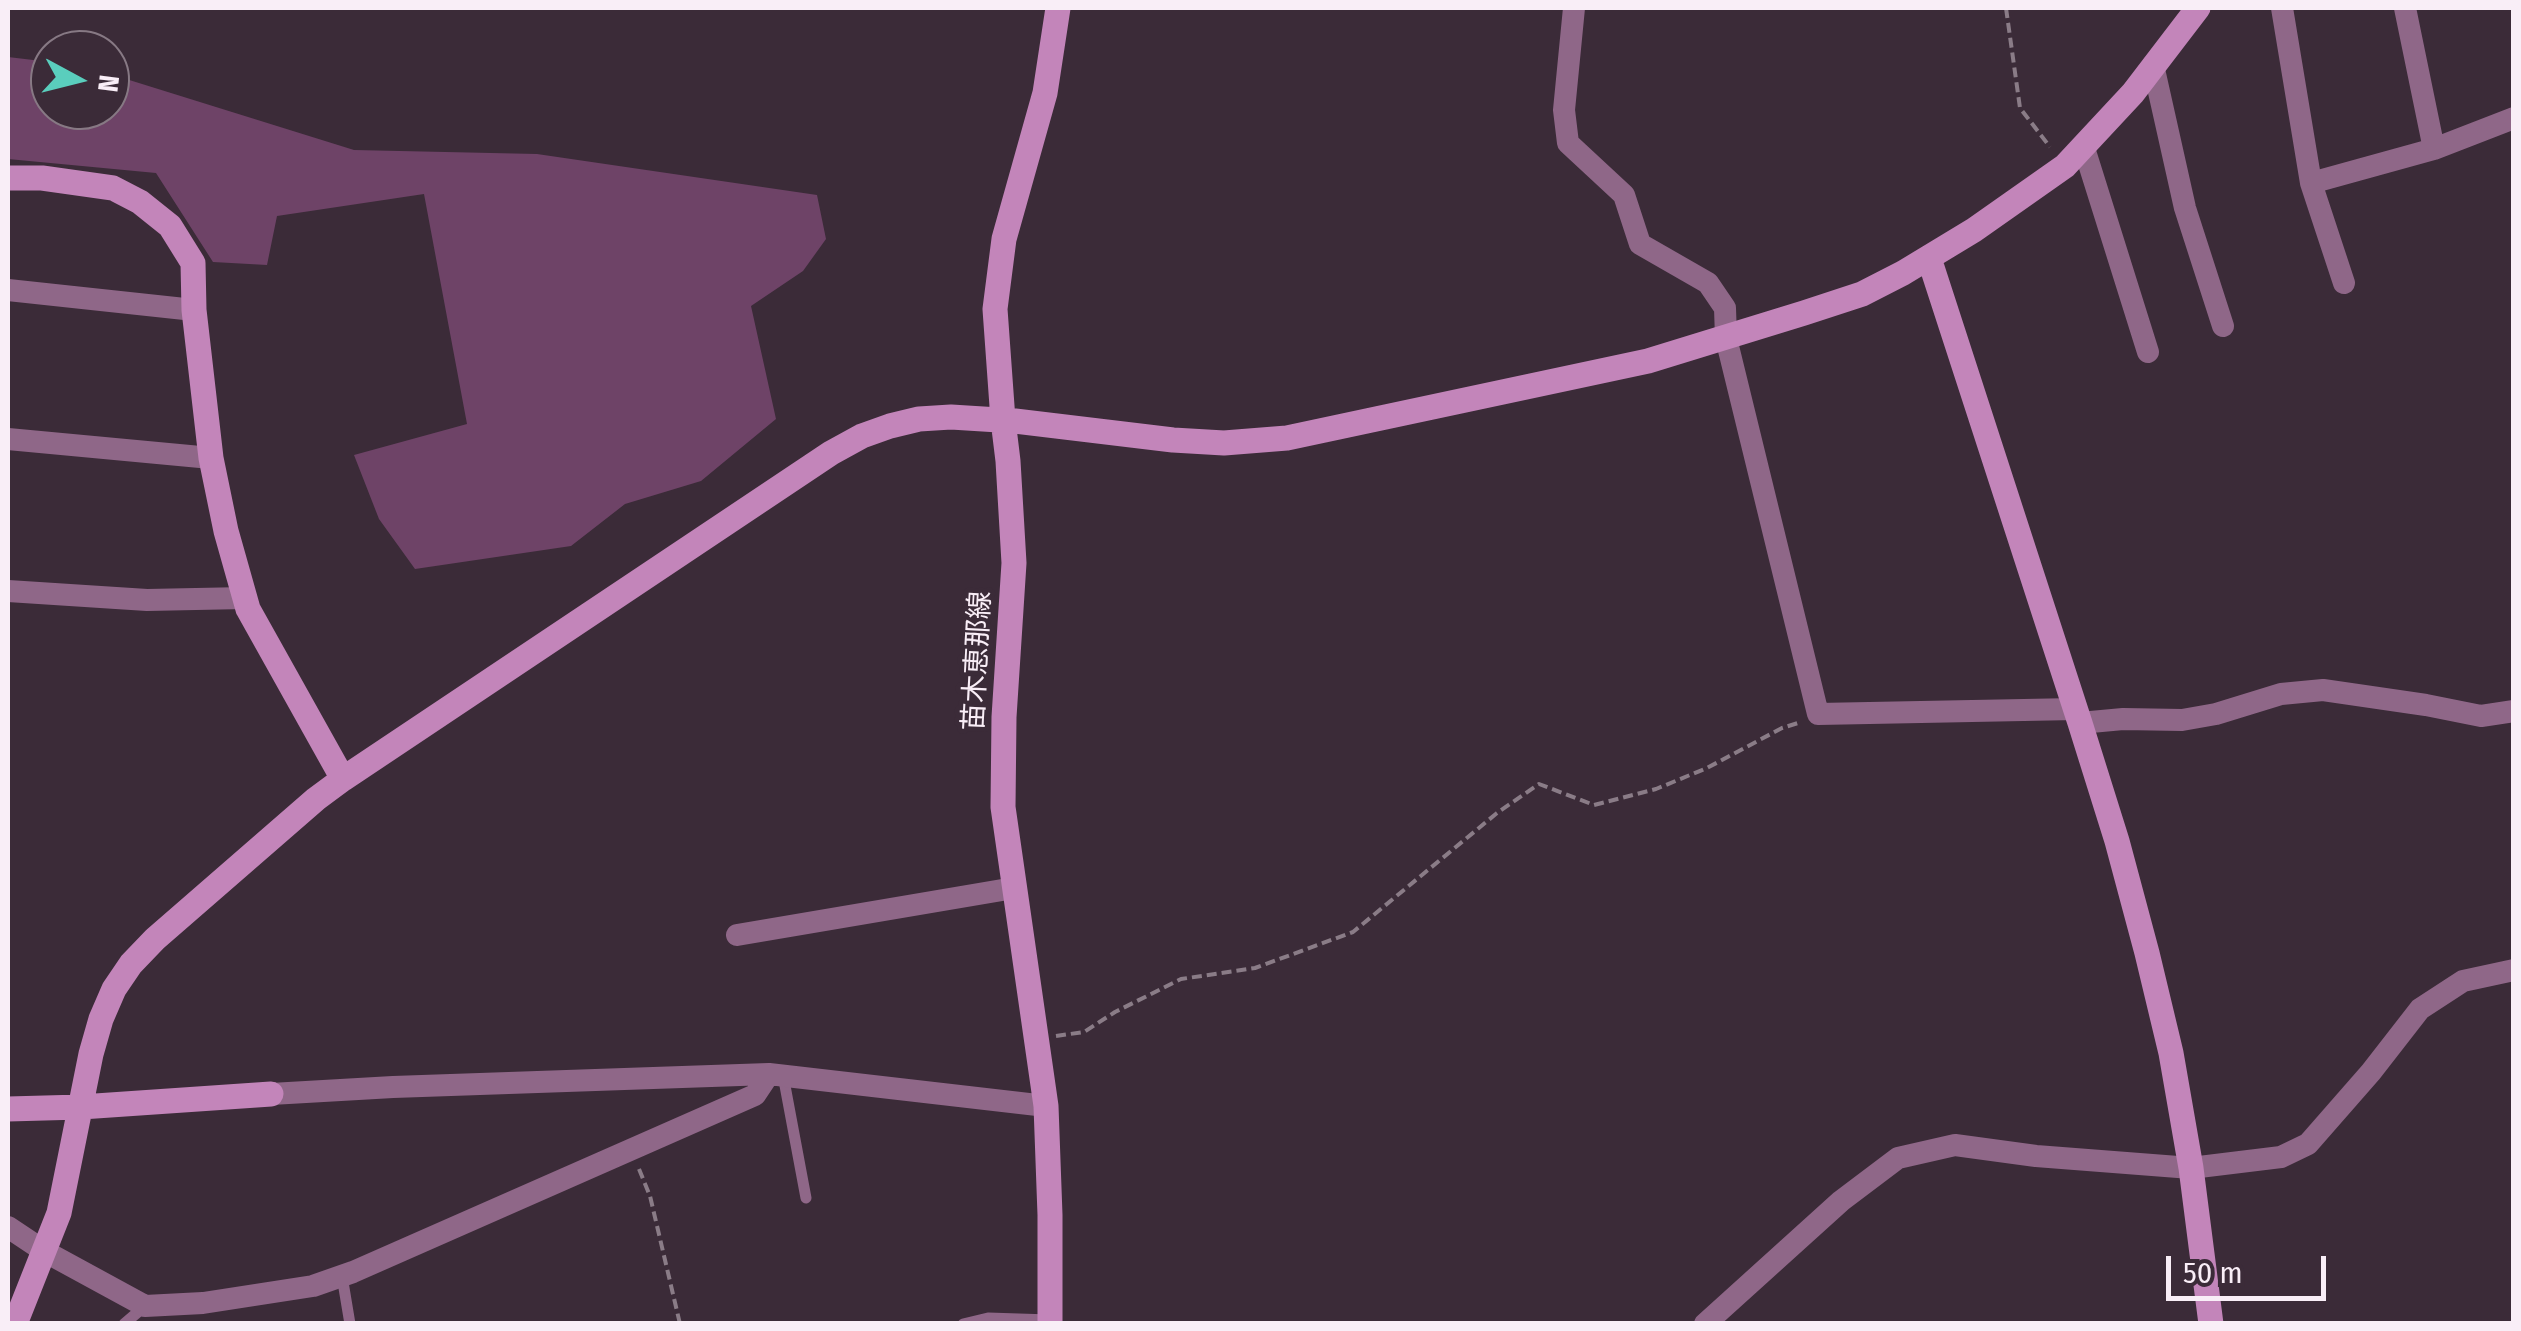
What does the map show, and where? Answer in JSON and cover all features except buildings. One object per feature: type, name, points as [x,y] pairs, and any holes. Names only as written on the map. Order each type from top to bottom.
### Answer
[{"type":"street","name":"苗木恵那線","points":[[1050,1322],[1046,1106],[1003,807],[1004,717],[1014,564],[995,309],[1000,258],[1045,93],[1058,8]]},
{"type":"street","points":[[1574,8],[1564,110],[1568,144],[1624,194],[1640,244],[1708,283],[1725,308],[1726,338],[1818,714],[2182,720],[2281,694],[2323,690],[2481,716],[2514,711]]},
{"type":"street","points":[[15,1324],[59,1213],[100,1019],[131,964],[155,939],[343,779],[847,444],[890,426],[950,417],[1173,440],[1224,443],[1287,438],[1648,361],[1726,338],[1862,294],[1974,230],[2074,157],[2133,92],[2198,8]]},
{"type":"street","points":[[2282,8],[2311,183],[2344,283]]},
{"type":"street","points":[[2404,8],[2434,149]]},
{"type":"street","points":[[2154,64],[2184,208],[2223,326]]},
{"type":"street","points":[[2311,183],[2434,149],[2514,118]]},
{"type":"street","points":[[2074,157],[2148,352]]},
{"type":"street","points":[[8,178],[42,178],[114,188],[140,202],[170,226],[193,263],[194,310],[211,458],[248,609],[343,779]]},
{"type":"street","points":[[1929,258],[2078,716],[2148,952],[2172,1053],[2211,1324]]},
{"type":"street","points":[[8,290],[194,310]]},
{"type":"street","points":[[8,439],[211,458]]},
{"type":"street","points":[[8,591],[147,600],[245,598]]},
{"type":"street","points":[[737,935],[1014,888]]},
{"type":"street","points":[[1705,1324],[1840,1201],[1898,1158],[1955,1145],[2036,1156],[2190,1168],[2281,1157],[2308,1144],[2420,1009],[2463,981],[2514,970]]},
{"type":"street","points":[[8,1109],[82,1108],[394,1087],[776,1074],[1046,1106]]},
{"type":"street","points":[[8,1227],[144,1306],[204,1303],[313,1286],[754,1095],[776,1074]]},
{"type":"lane","points":[[776,1074],[806,1198]]},
{"type":"lane","points":[[342,1276],[350,1324]]},
{"type":"lane","points":[[124,1324],[144,1306]]},
{"type":"lane","points":[[963,1324],[988,1318],[1050,1322]]},
{"type":"path","points":[[2006,8],[2020,108],[2074,157]]},
{"type":"path","points":[[1037,1038],[1084,1032],[1180,980],[1255,968],[1352,932],[1539,784],[1594,805],[1656,789],[1818,714]]},
{"type":"path","points":[[631,1150],[650,1196],[680,1324]]},
{"type":"shaded area","points":[[8,57],[30,60],[30,130],[130,130],[130,80],[354,150],[537,154],[817,195],[826,239],[803,271],[751,306],[776,419],[701,481],[625,504],[571,546],[415,569],[379,519],[354,455],[467,424],[424,194],[277,216],[267,265],[213,262],[156,173],[8,159]]}]
